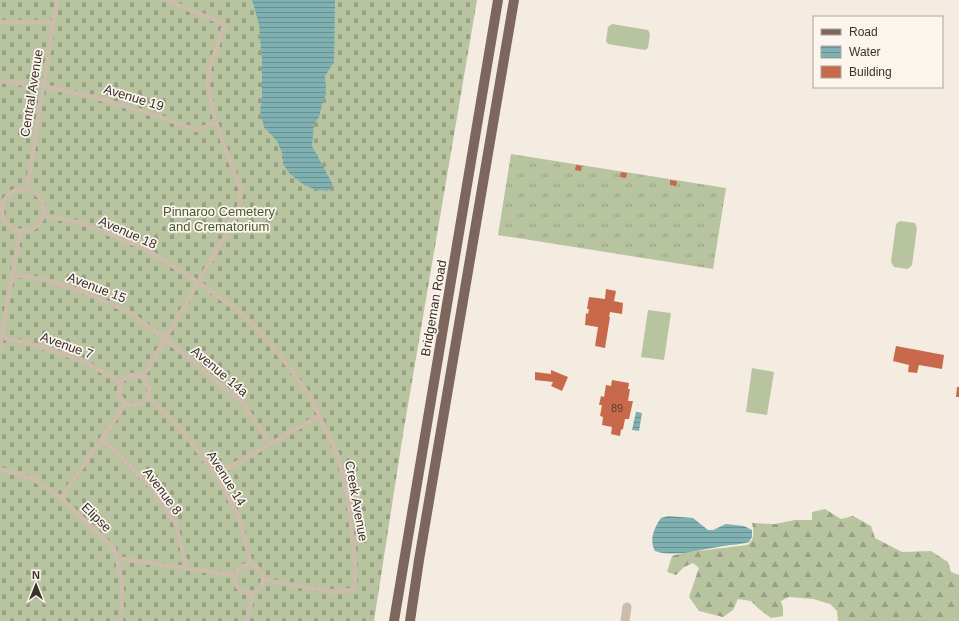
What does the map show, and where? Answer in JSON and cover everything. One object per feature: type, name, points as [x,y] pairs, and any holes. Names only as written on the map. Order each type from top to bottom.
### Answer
[{"type":"main road","name":"Bridgeman Road","points":[[394,621],[498,0]]},
{"type":"main road","points":[[410,621],[514,0]]},
{"type":"street","points":[[624,621],[627,607]]},
{"type":"lane","name":"Central Avenue","points":[[27,189],[57,0]]},
{"type":"lane","points":[[142,378],[232,225],[239,209],[241,191],[216,123],[208,86],[209,69],[225,24],[165,0]]},
{"type":"lane","points":[[0,22],[54,22]]},
{"type":"lane","name":"Avenue 19","points":[[0,81],[43,86],[94,97],[160,117],[196,130],[216,123]]},
{"type":"lane","points":[[27,189],[37,194],[42,200],[44,214],[40,223],[34,228],[27,231],[20,231],[9,227],[4,222],[1,214],[1,207],[6,196],[12,191],[27,189]]},
{"type":"lane","name":"Avenue 18","points":[[44,214],[81,223],[146,249],[198,282]]},
{"type":"lane","points":[[0,346],[20,231]]},
{"type":"lane","name":"Avenue 15","points":[[12,275],[42,279],[88,294],[129,312],[165,339]]},
{"type":"lane","name":"Creek Avenue","points":[[198,282],[245,316],[277,352],[310,396],[338,456],[348,497],[356,561],[355,587],[351,590],[336,592],[264,580]]},
{"type":"lane","name":"Avenue 7","points":[[1,337],[31,344],[82,360],[121,382]]},
{"type":"lane","name":"Avenue 14a","points":[[165,339],[242,402],[270,444]]},
{"type":"lane","points":[[129,376],[138,376],[142,378],[148,385],[149,392],[147,397],[138,404],[131,405],[126,403],[120,396],[119,391],[121,382],[129,376]]},
{"type":"lane","name":"Avenue 14","points":[[147,397],[180,428],[216,475],[239,517],[251,564]]},
{"type":"lane","points":[[62,498],[126,403]]},
{"type":"lane","points":[[216,475],[319,416]]},
{"type":"lane","name":"Avenue 8","points":[[102,439],[149,485],[175,522],[187,568]]},
{"type":"lane","name":"Elipse","points":[[0,469],[32,478],[62,498],[114,548],[122,582],[121,621]]},
{"type":"lane","points":[[116,558],[235,575]]},
{"type":"lane","points":[[248,621],[253,593],[261,587],[264,580],[261,570],[251,564],[241,567],[235,575],[236,585],[239,589],[244,592],[253,593]]},
{"type":"green space","name":"Pinnaroo Cemetery and Crematorium","points":[[0,0],[477,0],[403,434],[374,621],[0,621]]},
{"type":"green space","points":[[612,24],[648,30],[650,34],[648,48],[645,50],[608,44],[606,41],[608,27]]},
{"type":"green space","points":[[511,154],[726,188],[713,269],[498,235]]},
{"type":"green space","points":[[900,221],[915,223],[917,228],[912,265],[908,269],[894,267],[891,262],[896,224]]},
{"type":"green space","points":[[648,310],[671,313],[664,360],[641,357]]},
{"type":"green space","points":[[752,368],[774,372],[767,415],[746,412]]},
{"type":"green space","points":[[825,509],[841,519],[853,516],[871,526],[875,538],[902,552],[931,551],[948,562],[951,572],[959,575],[959,621],[838,621],[837,611],[830,604],[813,599],[789,597],[781,601],[783,616],[771,618],[751,601],[738,599],[733,610],[723,617],[699,611],[689,597],[699,568],[693,563],[684,567],[676,575],[667,572],[672,556],[682,553],[747,545],[753,538],[752,523],[775,524],[795,520],[812,520],[812,512]]},
{"type":"water","points":[[252,0],[335,0],[334,62],[325,76],[326,95],[319,117],[314,124],[312,146],[333,185],[328,191],[316,190],[304,185],[290,174],[283,164],[283,155],[277,141],[264,127],[260,111],[262,97],[262,61],[259,24]]},
{"type":"water","points":[[636,412],[642,413],[639,431],[632,430]]},
{"type":"water","points":[[668,516],[693,518],[708,530],[713,530],[726,524],[744,526],[752,530],[752,537],[749,542],[746,543],[689,552],[671,554],[655,551],[652,543],[654,530],[661,518]]},
{"type":"building","points":[[576,165],[582,166],[581,171],[575,170]]},
{"type":"building","points":[[621,172],[627,173],[626,178],[620,177]]},
{"type":"building","points":[[670,180],[677,181],[676,186],[670,185]]},
{"type":"building","points":[[606,289],[616,291],[614,301],[623,303],[622,314],[610,312],[605,348],[595,346],[598,327],[585,325],[586,313],[588,314],[589,309],[587,309],[589,297],[605,299]]},
{"type":"building","points":[[896,346],[944,355],[942,369],[919,365],[917,373],[908,372],[909,365],[893,361]]},
{"type":"building","points":[[551,370],[568,377],[562,391],[551,386],[553,382],[535,380],[535,372],[551,374]]},
{"type":"building","points":[[612,380],[629,383],[628,389],[630,389],[628,401],[633,401],[629,419],[625,419],[620,436],[611,434],[612,427],[602,425],[603,417],[600,416],[602,405],[599,405],[601,396],[604,397],[606,385],[611,386]]},
{"type":"building","points":[[957,387],[959,387],[959,397],[956,397]]}]
